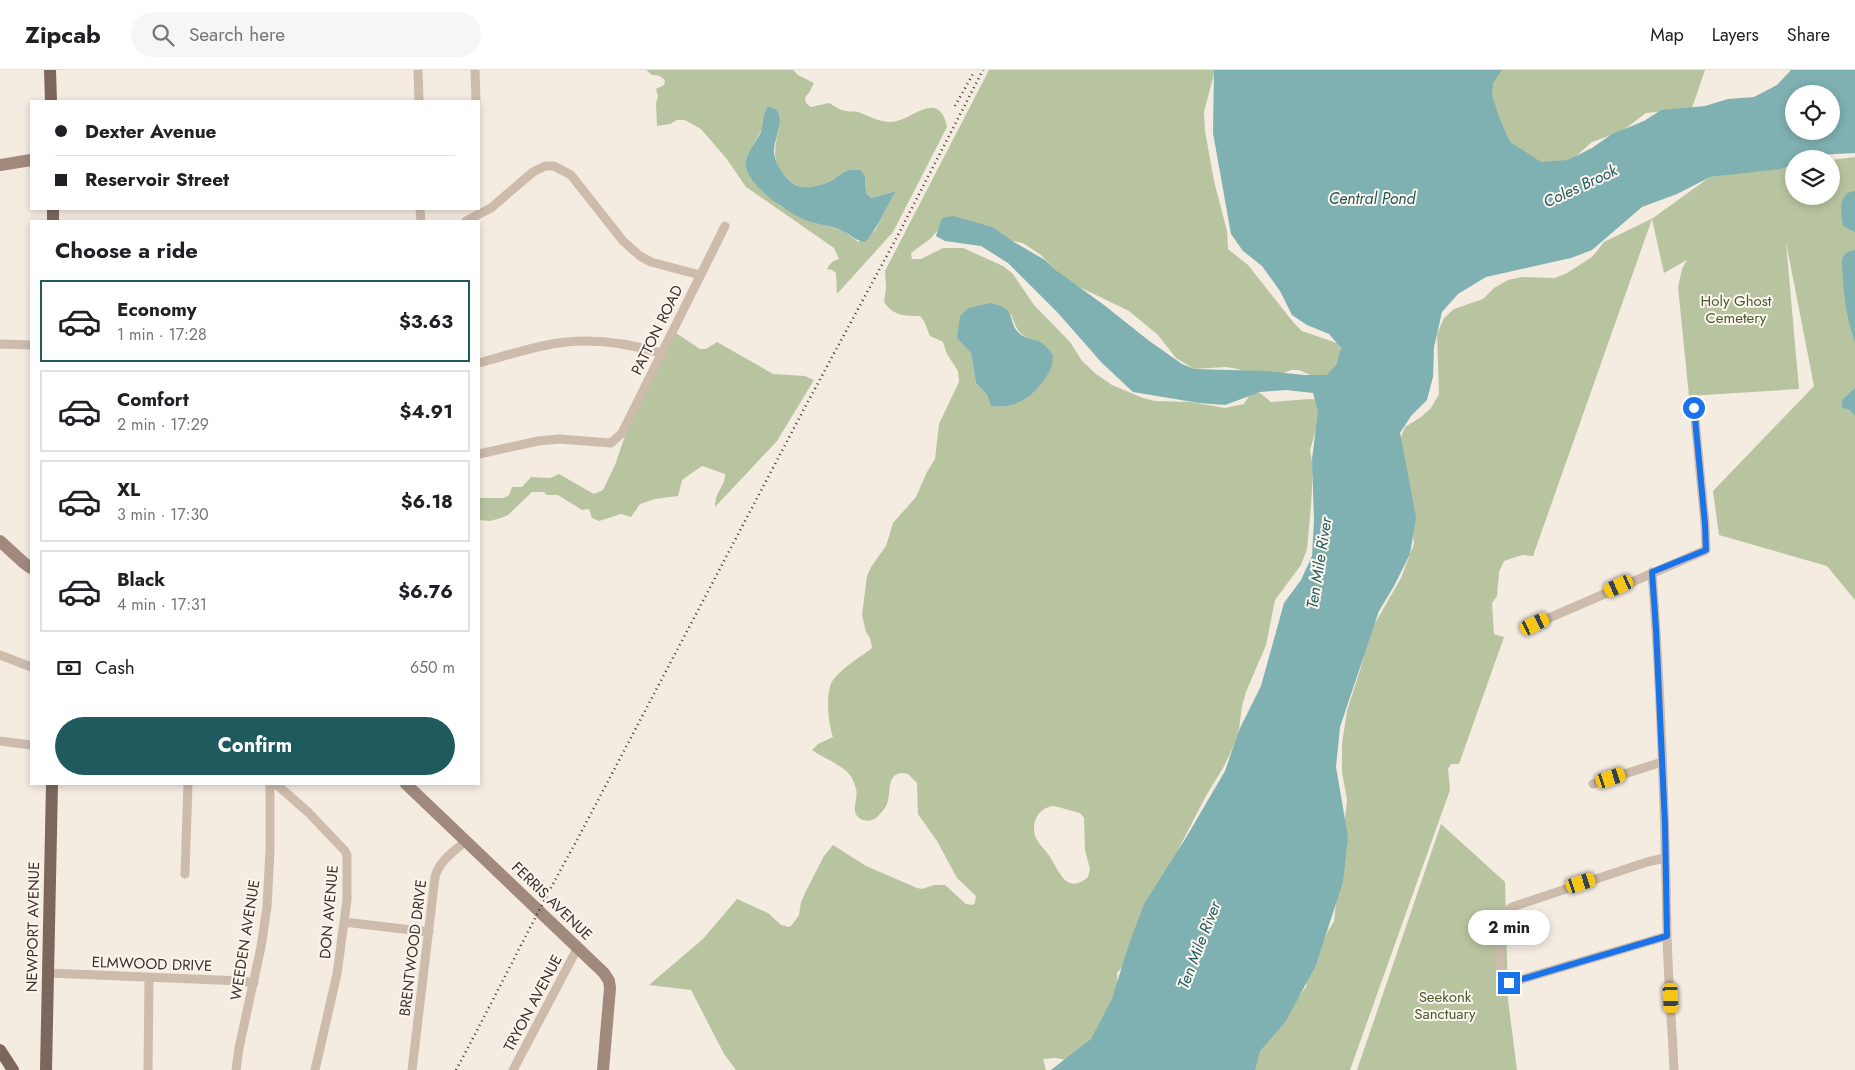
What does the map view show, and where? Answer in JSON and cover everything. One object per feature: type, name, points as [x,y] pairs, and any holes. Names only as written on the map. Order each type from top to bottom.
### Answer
[{"type":"main road","points":[[50,70],[51,100]]},
{"type":"main road","name":"NEWPORT AVENUE","points":[[44,1067],[52,785]]},
{"type":"main road","points":[[0,1050],[13,1070]]},
{"type":"street","points":[[418,70],[419,100]]},
{"type":"street","points":[[476,70],[476,100]]},
{"type":"street","points":[[0,165],[30,160]]},
{"type":"street","points":[[467,220],[479,212],[491,208],[533,172],[545,166],[554,166],[572,174],[623,241],[640,256],[651,262],[700,275]]},
{"type":"street","name":"PATTON ROAD","points":[[480,454],[545,440],[559,439],[611,443],[622,433],[725,226]]},
{"type":"street","points":[[480,363],[556,344],[572,342],[615,343],[638,346],[661,353]]},
{"type":"street","points":[[0,344],[30,345]]},
{"type":"street","points":[[1535,624],[1706,550],[1706,531],[1694,408]]},
{"type":"street","points":[[0,541],[30,567]]},
{"type":"street","points":[[1652,572],[1657,639],[1667,936],[1674,1070]]},
{"type":"street","points":[[0,655],[30,667]]},
{"type":"street","points":[[0,741],[30,745]]},
{"type":"street","points":[[1593,784],[1662,762]]},
{"type":"street","points":[[185,874],[188,785]]},
{"type":"street","name":"WEEDEN AVENUE","points":[[236,1070],[266,915],[269,882],[270,785]]},
{"type":"street","name":"DON AVENUE","points":[[277,785],[308,813],[345,851],[347,856],[347,900],[337,974],[315,1070]]},
{"type":"street","name":"FERRIS AVENUE","points":[[407,785],[604,973],[609,981],[610,988],[604,1070]]},
{"type":"street","name":"BRENTWOOD DRIVE","points":[[412,1070],[437,869],[466,841]]},
{"type":"street","points":[[1665,858],[1647,862],[1512,907],[1503,918],[1498,951],[1500,969],[1505,981],[1509,983],[1667,936]]},
{"type":"street","points":[[344,922],[429,932]]},
{"type":"street","name":"TRYON AVENUE","points":[[513,1070],[577,949]]},
{"type":"street","name":"ELMWOOD DRIVE","points":[[48,974],[254,982]]},
{"type":"street","points":[[148,1070],[149,978]]},
{"type":"green space","points":[[646,70],[793,70],[798,75],[814,83],[805,98],[806,103],[811,107],[829,103],[844,111],[858,112],[887,122],[899,121],[931,108],[938,109],[943,115],[947,127],[893,232],[837,294],[836,273],[827,269],[832,262],[839,259],[834,248],[746,187],[726,158],[701,129],[685,120],[677,120],[670,124],[657,126],[656,103],[658,97],[656,89],[664,85],[665,81],[660,76],[652,75]],"holes":[[[779,128],[775,147],[777,165],[784,176],[795,185],[813,187],[833,180],[848,170],[861,170],[865,176],[866,193],[871,198],[895,191],[875,231],[858,242],[844,231],[807,220],[780,206],[756,184],[747,156],[761,131]]]},
{"type":"green space","points":[[989,70],[1215,70],[1204,112],[1205,131],[1214,181],[1227,231],[1228,249],[1248,265],[1302,331],[1337,343],[1341,350],[1341,358],[1335,374],[1317,378],[1299,370],[1291,370],[1266,381],[1238,369],[1226,367],[1194,369],[1176,358],[1158,335],[1129,311],[1067,281],[1041,255],[1023,243],[940,228],[930,239],[911,253],[912,259],[921,259],[943,248],[963,248],[1003,266],[1013,274],[1034,305],[1070,342],[1082,361],[1112,385],[1143,398],[1155,401],[1190,402],[1225,408],[1244,404],[1252,391],[1260,393],[1271,402],[1319,400],[1319,420],[1310,450],[1313,468],[1307,549],[1301,565],[1275,600],[1266,645],[1242,706],[1238,736],[1223,768],[1207,794],[1178,850],[1127,962],[1117,973],[1118,990],[1122,1003],[1074,1061],[1055,1058],[1043,1059],[1046,1070],[736,1070],[724,1054],[691,990],[649,985],[703,939],[737,899],[768,913],[781,925],[789,927],[792,925],[799,915],[801,902],[808,887],[824,856],[833,845],[866,866],[917,888],[922,889],[934,885],[945,885],[966,904],[972,905],[975,903],[976,896],[957,878],[937,841],[918,814],[917,783],[908,774],[903,773],[894,776],[884,809],[875,819],[865,821],[856,814],[857,793],[850,775],[842,767],[812,750],[818,744],[833,737],[828,708],[830,685],[846,667],[872,648],[862,615],[867,576],[886,546],[893,523],[916,497],[935,459],[939,424],[959,382],[958,371],[947,354],[943,342],[930,336],[920,316],[895,313],[884,302],[886,288],[885,271]],"holes":[[[1011,314],[1021,334],[1042,343],[1038,387],[1017,403],[1006,407],[992,406],[987,395],[976,383],[971,353]],[[1054,806],[1080,813],[1084,818],[1085,850],[1090,869],[1088,877],[1075,884],[1065,880],[1034,833],[1037,817],[1044,809]]]},
{"type":"green space","points":[[1498,70],[1705,70],[1692,108],[1646,113],[1622,131],[1592,142],[1567,164],[1542,171],[1505,147],[1488,88]]},
{"type":"green space","name":"Holy Ghost Cemetery","points":[[1855,157],[1855,600],[1827,566],[1719,535],[1713,491],[1814,386],[1786,242],[1799,389],[1689,396],[1678,287],[1682,269],[1687,260],[1664,273],[1652,219],[1533,556],[1522,555],[1504,561],[1499,572],[1497,596],[1492,603],[1494,634],[1504,637],[1459,764],[1451,764],[1448,769],[1450,790],[1350,1070],[1253,1070],[1260,1047],[1306,987],[1308,974],[1334,921],[1347,800],[1342,772],[1342,744],[1347,711],[1370,632],[1401,578],[1414,544],[1400,439],[1405,427],[1431,408],[1439,394],[1437,334],[1444,318],[1454,309],[1483,299],[1494,288],[1508,280],[1522,277],[1555,278],[1567,273],[1592,257],[1604,242],[1653,218],[1710,177],[1785,166],[1785,205],[1840,205],[1840,159]]},
{"type":"green space","points":[[673,331],[700,349],[706,349],[717,342],[773,374],[805,376],[814,380],[777,441],[715,507],[715,501],[725,479],[725,474],[702,466],[682,480],[678,496],[655,499],[640,504],[631,517],[621,514],[599,521],[592,518],[589,509],[582,510],[558,495],[532,492],[508,515],[490,521],[480,520],[480,498],[504,498],[509,495],[512,487],[522,487],[531,477],[550,478],[559,474],[594,494],[603,490],[615,465],[625,436]]},
{"type":"green space","name":"Seekonk Sanctuary","points":[[1441,824],[1505,882],[1508,1000],[1517,1070],[1357,1070]]},
{"type":"water","name":"Central Pond","points":[[1214,70],[1502,70],[1493,83],[1492,95],[1499,117],[1510,142],[1541,162],[1568,160],[1592,148],[1612,134],[1644,121],[1661,110],[1705,106],[1728,99],[1754,97],[1777,85],[1791,70],[1855,70],[1855,153],[1840,154],[1840,150],[1785,150],[1785,167],[1710,177],[1677,194],[1642,207],[1592,250],[1571,258],[1486,277],[1458,294],[1442,312],[1434,347],[1433,377],[1427,400],[1411,416],[1400,433],[1416,517],[1410,554],[1379,611],[1340,727],[1336,767],[1348,837],[1343,882],[1316,965],[1286,1021],[1260,1051],[1255,1070],[1051,1070],[1091,1039],[1112,999],[1144,904],[1225,771],[1240,728],[1261,686],[1284,603],[1301,580],[1312,556],[1314,520],[1312,459],[1318,412],[1313,393],[1286,390],[1260,392],[1225,405],[1199,403],[1133,392],[1102,363],[1058,313],[1008,263],[981,246],[945,241],[936,236],[942,218],[953,216],[992,227],[1045,260],[1148,340],[1182,364],[1194,369],[1327,375],[1337,364],[1341,348],[1329,334],[1307,325],[1292,315],[1280,291],[1262,266],[1243,251],[1231,234],[1213,133]]},
{"type":"water","points":[[768,107],[775,109],[780,118],[774,150],[775,159],[787,179],[793,183],[805,187],[818,186],[833,180],[848,170],[861,170],[865,176],[866,193],[871,198],[896,191],[865,242],[841,230],[800,217],[781,206],[755,184],[749,175],[746,162],[761,132]]},
{"type":"water","points":[[1855,191],[1855,232],[1843,226],[1841,204],[1845,195]]},
{"type":"water","points":[[1855,250],[1855,342],[1845,301],[1842,260],[1847,253]]},
{"type":"water","points":[[990,303],[1005,308],[1011,316],[1013,325],[1020,334],[1042,343],[1053,355],[1051,368],[1040,386],[1026,398],[1010,406],[991,406],[987,395],[976,383],[971,353],[957,338],[960,316],[969,308]]},
{"type":"water","points":[[1855,388],[1855,416],[1850,410],[1842,407],[1842,400]]},
{"type":"railway","points":[[456,1070],[804,409],[898,235],[983,70]]},
{"type":"railway","points":[[955,106],[974,72]]},
{"type":"route","points":[[1509,983],[1667,936],[1660,698],[1652,572],[1706,550],[1694,408]]},
{"type":"water label","name":"Coles Brook","points":[[1580,186]]},
{"type":"water label","name":"Ten Mile River","points":[[1319,563]]},
{"type":"water label","name":"Ten Mile River","points":[[1199,945]]}]
